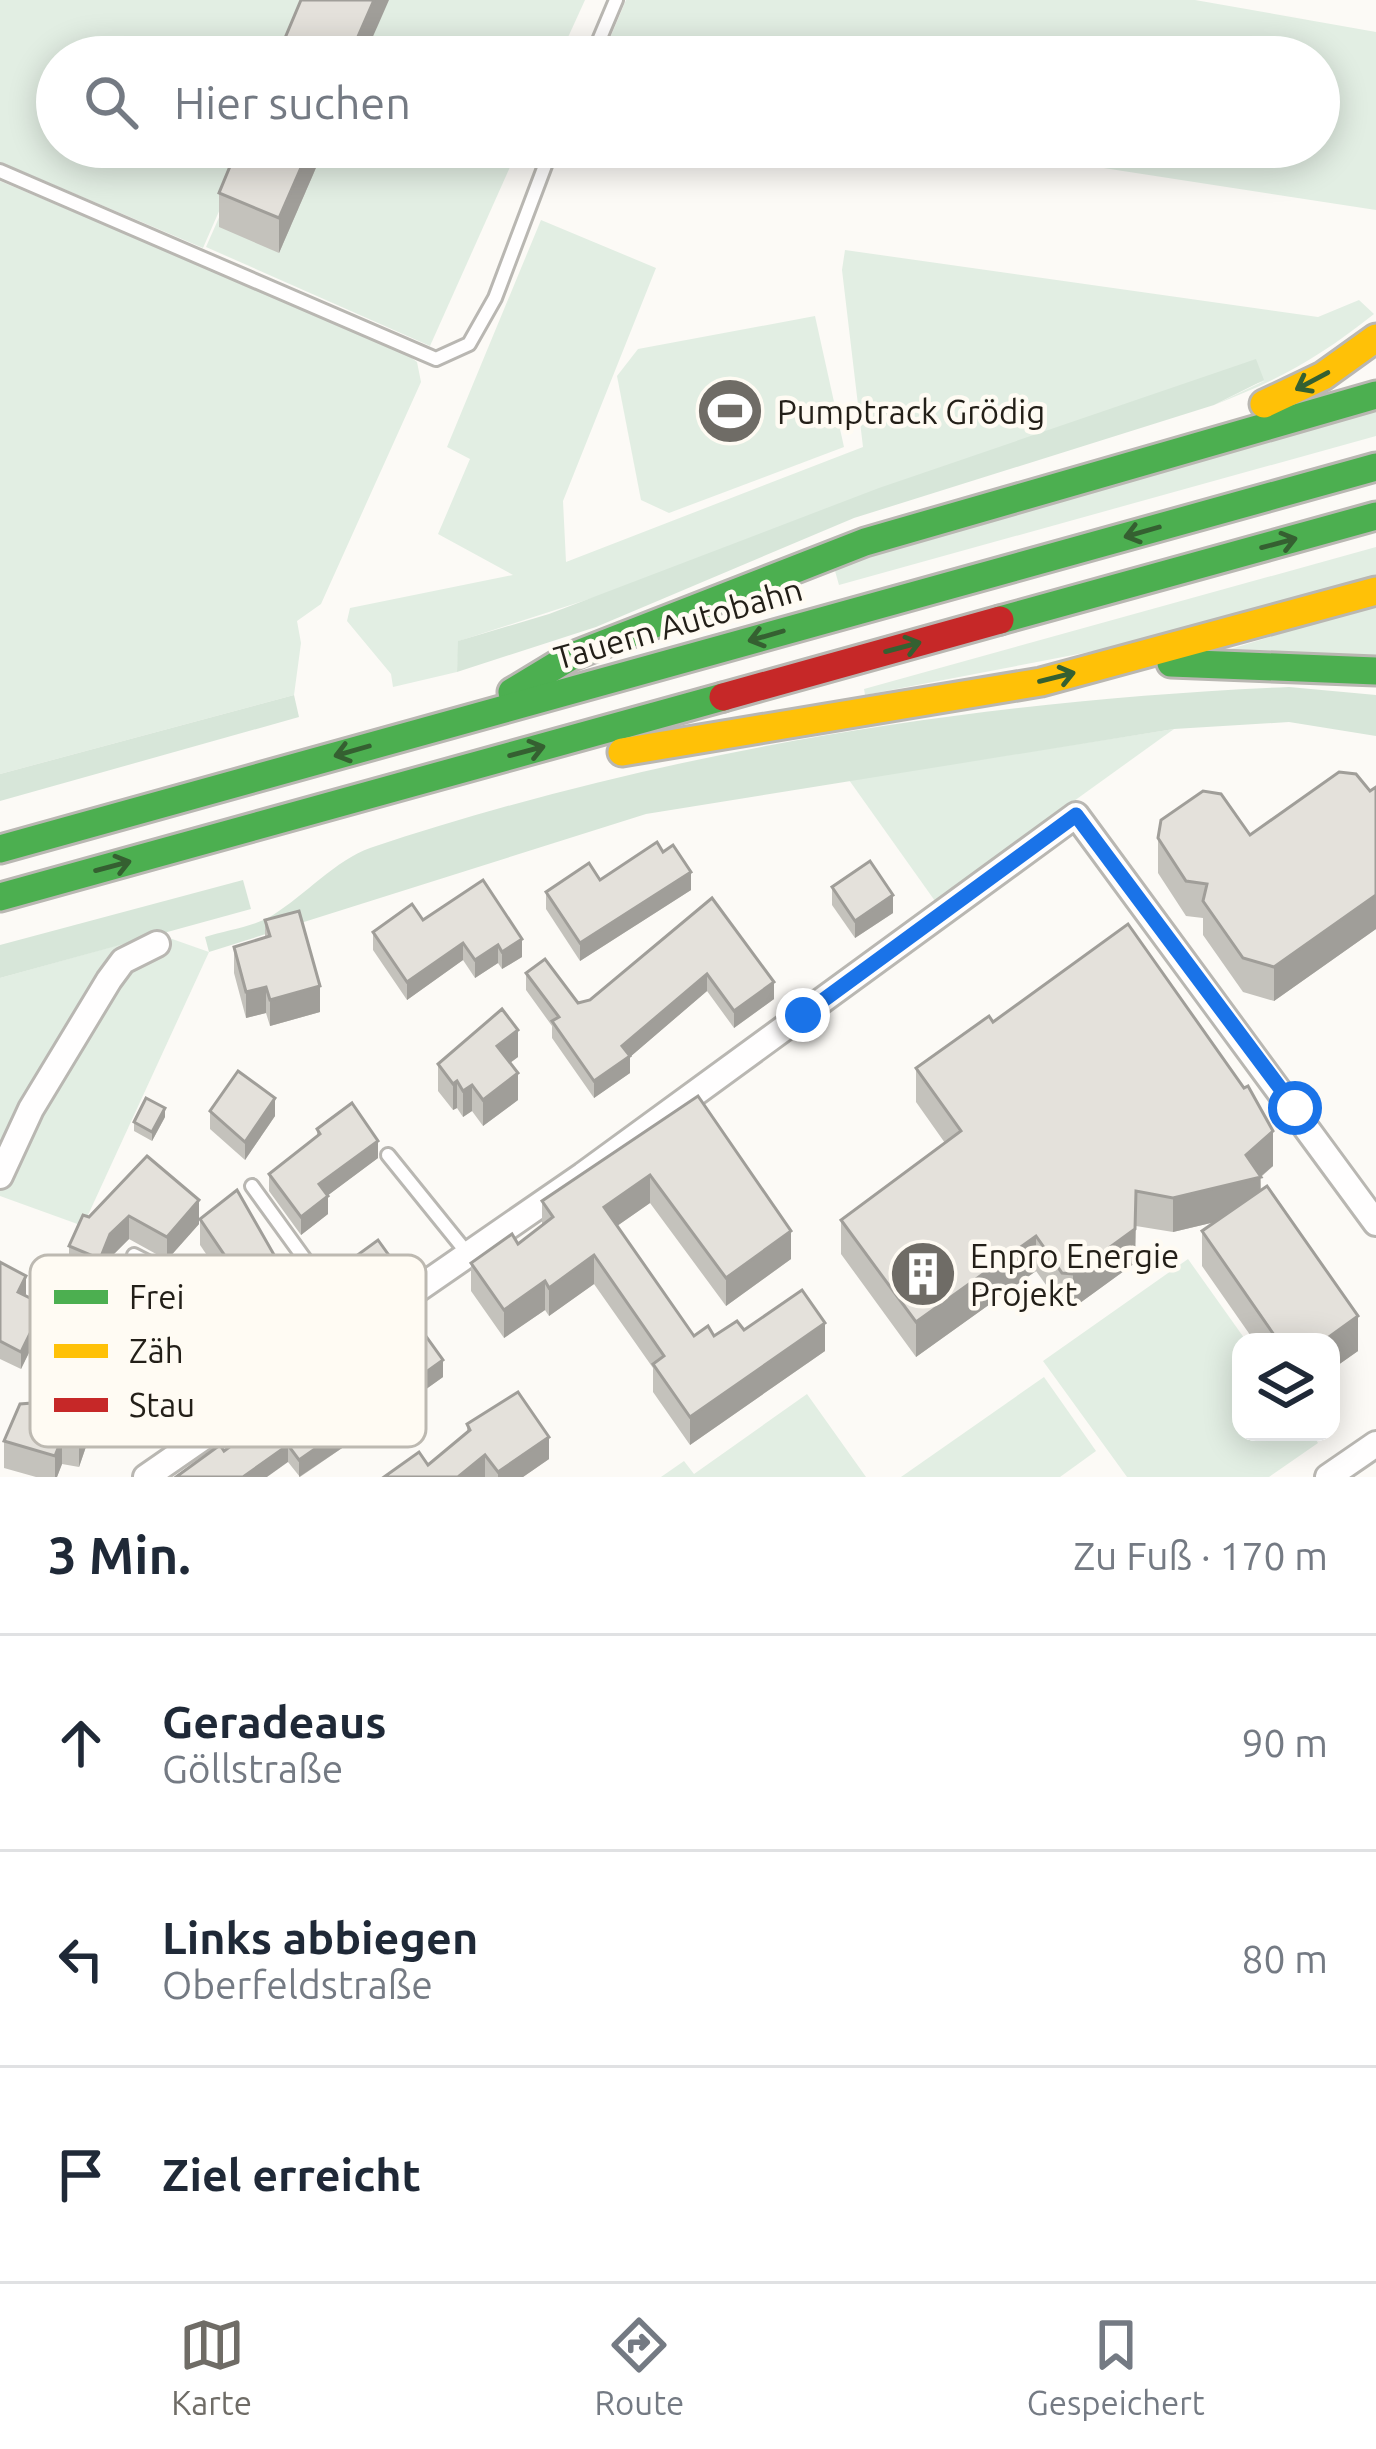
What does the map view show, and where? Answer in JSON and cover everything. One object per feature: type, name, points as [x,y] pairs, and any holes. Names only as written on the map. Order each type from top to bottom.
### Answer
[{"type":"highway","points":[[1207,442],[1241,414],[1323,376],[1376,338]]},
{"type":"highway","points":[[465,720],[570,657],[865,542],[1376,394]]},
{"type":"highway","name":"Tauern Autobahn","points":[[0,849],[1376,467]]},
{"type":"highway","points":[[0,897],[1376,516]]},
{"type":"highway","points":[[374,794],[489,788],[686,739],[1041,682],[1376,591]]},
{"type":"highway","points":[[1115,663],[1246,662],[1376,671]]},
{"type":"street","points":[[426,1282],[1076,815],[1376,1223]]},
{"type":"street","points":[[0,1176],[31,1109],[109,980],[123,961],[157,944]]},
{"type":"street","points":[[1328,1477],[1376,1444]]},
{"type":"street","points":[[146,1477],[188,1447]]},
{"type":"lane","points":[[601,36],[616,0]]},
{"type":"lane","points":[[0,171],[436,359],[470,344],[495,298],[544,168]]},
{"type":"lane","points":[[388,1155],[468,1254]]},
{"type":"lane","points":[[252,1186],[302,1255]]},
{"type":"shaded area","points":[[0,0],[310,0],[295,36],[36,36],[36,168],[238,168],[203,248],[0,162]]},
{"type":"shaded area","points":[[315,0],[585,0],[569,36],[299,36]]},
{"type":"shaded area","points":[[626,0],[1195,0],[1376,32],[1376,210],[1104,168],[1340,168],[1340,36],[611,36]]},
{"type":"shaded area","points":[[241,168],[510,168],[430,346],[206,247]]},
{"type":"shaded area","points":[[0,181],[397,347],[417,362],[421,382],[321,604],[297,621],[301,643],[294,695],[0,774]]},
{"type":"shaded area","points":[[541,220],[656,268],[563,501],[566,562],[863,447],[842,270],[845,250],[1318,317],[1359,300],[1374,314],[1298,366],[1214,405],[1264,381],[459,641],[457,672],[393,687],[391,674],[347,621],[350,608],[513,575],[438,534],[470,459],[447,447]]},
{"type":"shaded area","name":"Pumptrack Grödig","points":[[815,316],[844,447],[669,513],[641,500],[617,376],[638,349]]},
{"type":"shaded area","points":[[1376,407],[1376,436],[839,585],[833,564]]},
{"type":"shaded area","points":[[1376,547],[1376,578],[1162,638],[865,695],[864,689]]},
{"type":"shaded area","points":[[1376,604],[1376,657],[1221,652]]},
{"type":"shaded area","points":[[1174,729],[935,901],[849,780]]},
{"type":"shaded area","points":[[158,934],[209,952],[83,1226],[0,1196],[0,978]]},
{"type":"shaded area","points":[[1188,1259],[1241,1333],[1232,1333],[1232,1441],[1318,1443],[1269,1477],[1127,1477],[1043,1361]]},
{"type":"shaded area","points":[[1044,1377],[1096,1451],[1060,1477],[901,1477]]},
{"type":"shaded area","points":[[807,1394],[866,1477],[661,1477],[684,1461],[694,1474]]},
{"type":"green space","points":[[1256,359],[1264,380],[1214,405],[854,518],[596,627],[457,672],[458,641],[549,614],[879,488]]},
{"type":"green space","points":[[1289,687],[1376,695],[1376,736],[1289,722],[1174,729],[646,814],[209,952],[205,937],[265,919],[370,848],[594,783],[709,757],[940,718],[1056,704]]},
{"type":"green space","points":[[294,695],[299,717],[0,801],[0,774]]},
{"type":"green space","points":[[243,880],[251,909],[0,978],[0,945]]},
{"type":"building","points":[[301,0],[374,0],[358,36],[286,36]]},
{"type":"building","points":[[229,168],[301,168],[279,218],[219,193]]},
{"type":"building","points":[[1339,772],[1356,774],[1370,791],[1376,787],[1376,895],[1274,967],[1243,958],[1203,901],[1207,884],[1186,881],[1158,838],[1161,820],[1203,791],[1221,794],[1250,835]]},
{"type":"building","points":[[657,842],[663,852],[673,845],[691,872],[580,943],[546,892],[589,863],[600,880]]},
{"type":"building","points":[[870,861],[893,895],[855,921],[832,887]]},
{"type":"building","points":[[483,880],[522,939],[502,952],[498,945],[475,960],[463,943],[407,982],[373,932],[412,904],[423,920]]},
{"type":"building","points":[[712,898],[774,982],[734,1011],[707,974],[622,1046],[630,1056],[594,1081],[552,1021],[559,1017],[526,973],[545,959],[578,1003],[590,1000]]},
{"type":"building","points":[[299,911],[320,986],[270,1000],[266,987],[246,992],[234,947],[270,936],[265,920]]},
{"type":"building","points":[[1128,924],[1244,1088],[1248,1086],[1273,1131],[1246,1155],[1261,1177],[1173,1198],[1136,1191],[1135,1229],[1073,1274],[1062,1273],[1036,1236],[916,1322],[841,1220],[961,1131],[916,1068],[989,1016],[993,1022]]},
{"type":"building","points":[[502,1009],[518,1030],[497,1046],[518,1073],[483,1100],[472,1085],[463,1091],[457,1081],[453,1084],[438,1064]]},
{"type":"building","points":[[238,1071],[275,1098],[245,1142],[210,1111]]},
{"type":"building","points":[[698,1096],[791,1231],[726,1278],[650,1175],[604,1207],[694,1336],[708,1326],[714,1336],[737,1321],[744,1330],[802,1290],[825,1323],[690,1417],[653,1364],[664,1356],[594,1255],[549,1288],[545,1281],[504,1310],[471,1263],[512,1234],[518,1244],[553,1217],[542,1201]]},
{"type":"building","points":[[146,1098],[165,1108],[152,1132],[134,1122]]},
{"type":"building","points":[[352,1103],[378,1141],[319,1184],[328,1196],[301,1217],[269,1174]]},
{"type":"building","points":[[147,1156],[199,1200],[167,1237],[129,1216],[110,1234],[102,1255],[69,1246],[83,1215],[89,1217]]},
{"type":"building","points":[[1267,1186],[1358,1316],[1334,1333],[1273,1333],[1202,1231]]},
{"type":"building","points":[[237,1190],[274,1255],[224,1255],[200,1219]]},
{"type":"building","points":[[378,1240],[389,1255],[357,1255]]},
{"type":"building","points":[[0,1262],[26,1276],[18,1292],[30,1298],[30,1334],[21,1352],[0,1341]]},
{"type":"building","points":[[426,1336],[443,1360],[426,1372]]},
{"type":"building","points":[[518,1392],[549,1437],[498,1472],[485,1455],[458,1477],[384,1477],[419,1452],[428,1465],[470,1430],[467,1424]]},
{"type":"building","points":[[30,1403],[30,1447],[58,1447],[55,1456],[4,1441],[20,1404]]},
{"type":"building","points":[[217,1447],[224,1451],[229,1447],[285,1447],[243,1477],[176,1477]]},
{"type":"building","points":[[289,1447],[318,1447],[299,1460]]},
{"type":"traffic: fast","points":[[512,692],[570,657],[865,542],[1376,395]]},
{"type":"traffic: fast","points":[[0,849],[1376,467]]},
{"type":"traffic: fast","points":[[1000,620],[1376,516]]},
{"type":"traffic: fast","points":[[1171,663],[1376,671]]},
{"type":"traffic: fast","points":[[0,897],[723,697]]},
{"type":"traffic: slow","points":[[1264,404],[1323,376],[1376,338]]},
{"type":"traffic: slow","points":[[622,752],[1041,682],[1376,591]]},
{"type":"traffic: jam","points":[[723,697],[1000,620]]},
{"type":"place","name":"Pumptrack Grödig","points":[[730,411]]},
{"type":"place","name":"Enpro Energie Projekt","points":[[923,1274]]},
{"type":"route","points":[[803,1015],[1076,815],[1295,1108]]}]
